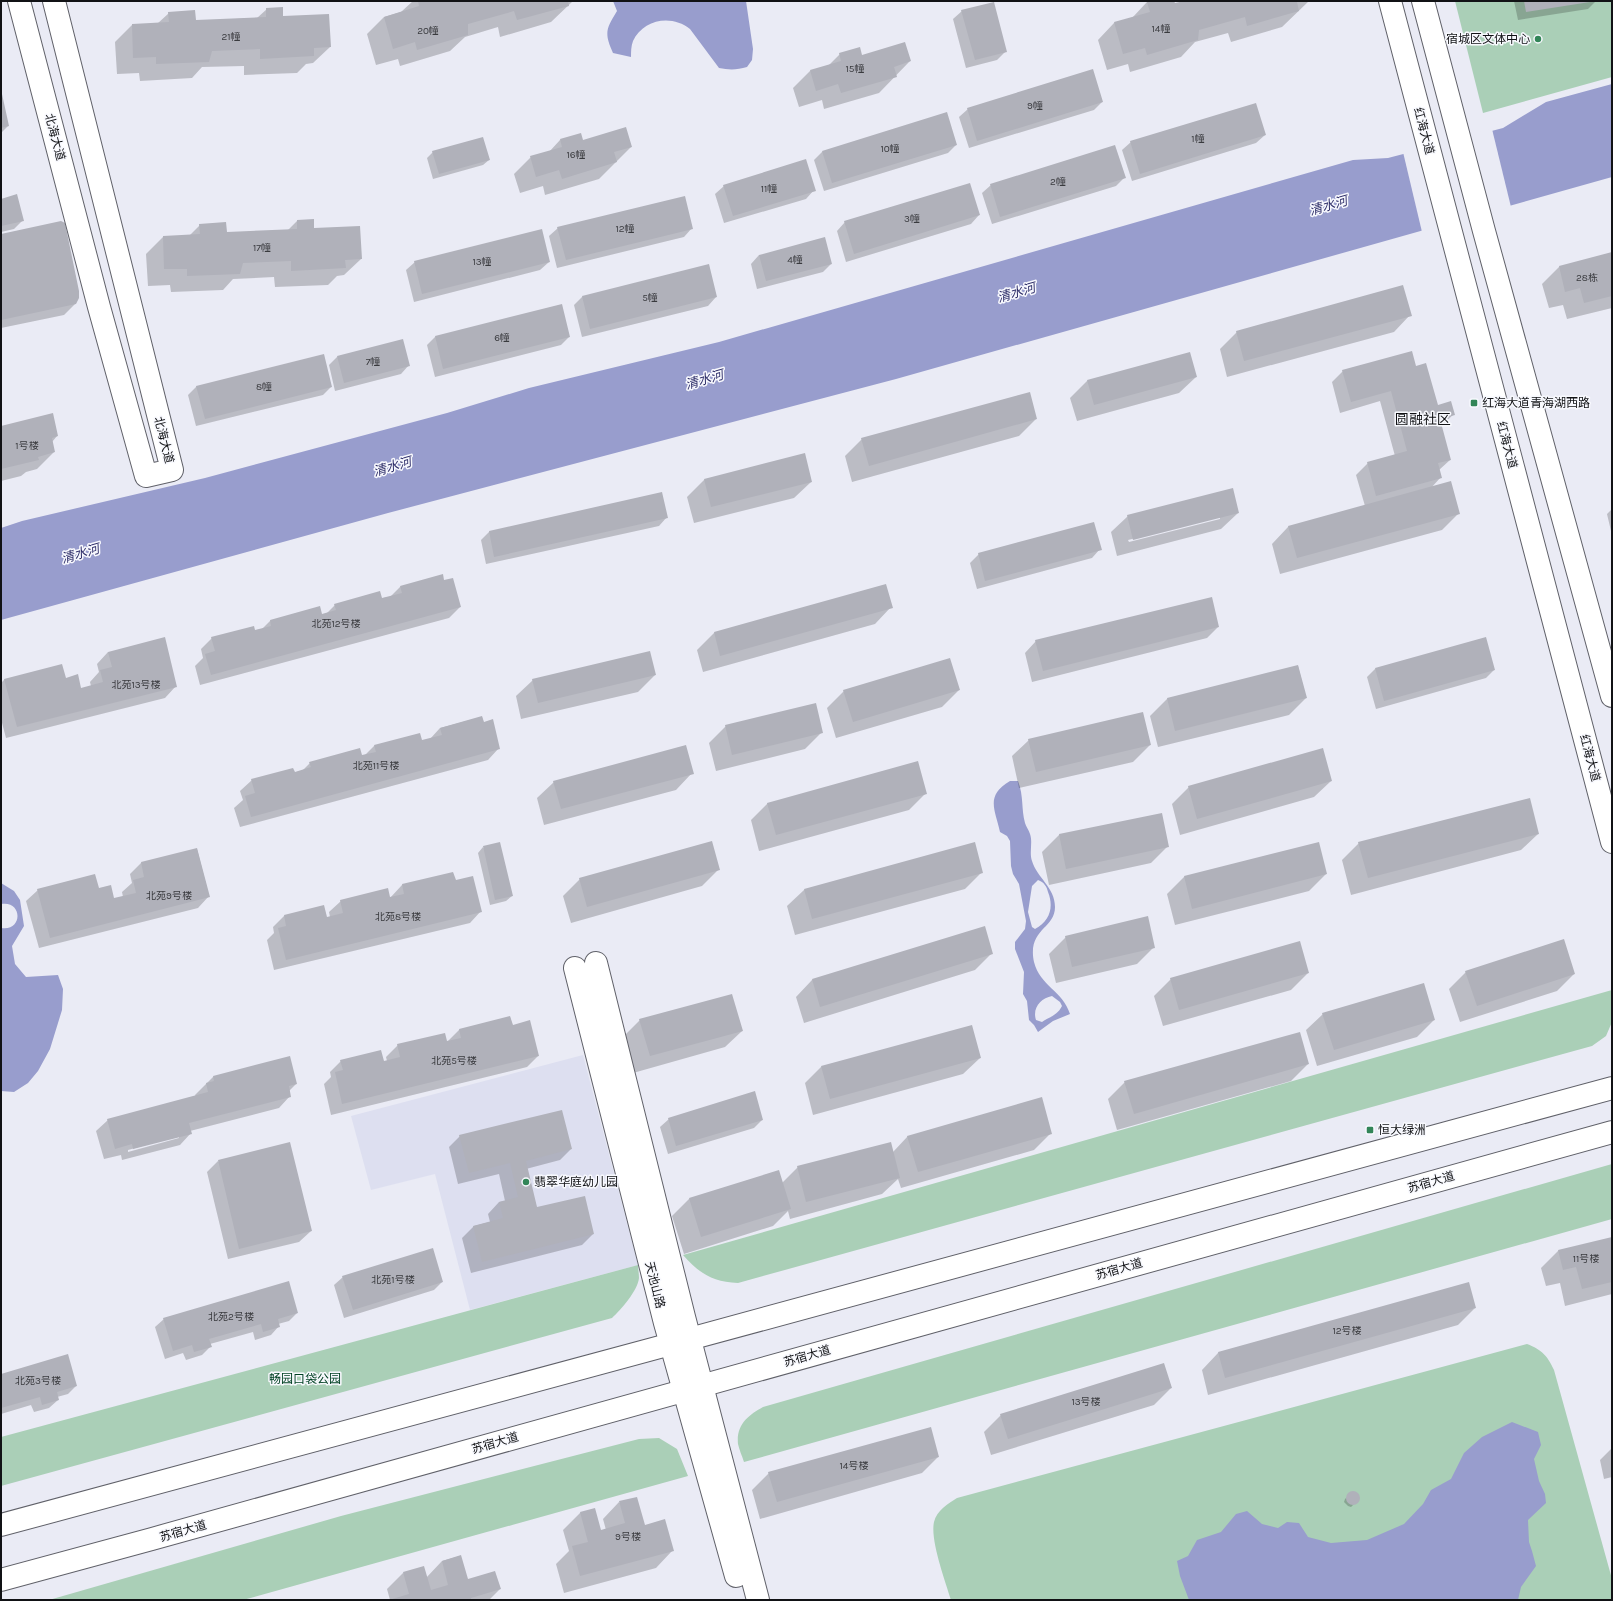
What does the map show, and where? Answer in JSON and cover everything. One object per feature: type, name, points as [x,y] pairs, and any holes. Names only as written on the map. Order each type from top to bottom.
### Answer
[{"type":"main road","name":"北海大道","points":[[19,1],[97,299],[146,476],[172,470],[54,1]]},
{"type":"main road","name":"红海大道","points":[[1390,1],[1612,842]]},
{"type":"main road","points":[[1423,1],[1484,231],[1612,696]]},
{"type":"main road","points":[[596,963],[680,1342]]},
{"type":"main road","name":"天池山路","points":[[574,968],[693,1388],[758,1600]]},
{"type":"main road","points":[[1,1525],[1612,1088]]},
{"type":"main road","name":"苏宿大道","points":[[1,1580],[1612,1132]]},
{"type":"main road","name":"天池山路","points":[[693,1388],[743,1600]]},
{"type":"shaded area","name":"翡翠华庭幼儿园","points":[[583,1055],[638,1265],[470,1310],[435,1174],[371,1190],[351,1116]]},
{"type":"green space","name":"宿城区文体中心","points":[[1455,1],[1612,1],[1612,77],[1483,113]]},
{"type":"green space","points":[[1612,990],[1612,1022],[1606,1036],[1592,1046],[738,1283],[721,1281],[701,1272],[683,1255]]},
{"type":"green space","points":[[1612,1164],[1612,1219],[744,1462],[739,1448],[738,1437],[741,1426],[748,1417],[763,1407]]},
{"type":"green space","name":"畅园口袋公园","points":[[638,1265],[639,1278],[636,1288],[624,1305],[612,1318],[1,1486],[1,1437]]},
{"type":"green space","points":[[1527,1344],[1537,1348],[1544,1354],[1554,1370],[1612,1579],[1612,1600],[951,1600],[936,1549],[933,1530],[935,1518],[938,1514],[943,1508],[957,1498]]},
{"type":"green space","points":[[659,1438],[677,1449],[688,1476],[243,1600],[49,1600],[341,1516],[639,1439]]},
{"type":"water","points":[[613,1],[746,1],[753,49],[752,60],[747,67],[743,68],[719,68],[690,29],[683,24],[667,20],[658,21],[651,24],[638,34],[632,43],[631,57],[613,53],[607,36],[610,22],[617,11]]},
{"type":"water","name":"清水河","points":[[1612,84],[1612,177],[896,379],[388,513],[1,620],[1,528],[22,521],[205,478],[447,413],[529,388],[719,342],[1353,160],[1388,158],[1503,128],[1546,102]]},
{"type":"water","points":[[1010,781],[1018,781],[1025,824],[1031,837],[1032,861],[1034,867],[1049,888],[1054,900],[1054,914],[1034,943],[1034,962],[1041,977],[1067,1006],[1070,1014],[1053,1021],[1038,1032],[1029,1020],[1027,1001],[1023,994],[1024,972],[1015,949],[1015,942],[1025,929],[1026,921],[1019,884],[1013,874],[1011,866],[1010,841],[1007,836],[1000,832],[994,810],[997,792]],"holes":[[[1038,880],[1044,883],[1047,888],[1051,903],[1047,918],[1035,929],[1032,927],[1028,912],[1032,886]],[[1052,996],[1060,1002],[1062,1006],[1055,1014],[1042,1022],[1036,1020],[1035,1011],[1038,1004],[1044,999]]]},
{"type":"water","points":[[1,883],[14,891],[20,900],[24,926],[12,946],[15,964],[26,977],[58,975],[63,989],[62,1010],[50,1049],[38,1071],[28,1083],[14,1092],[1,1091],[1,928],[8,928],[13,925],[18,916],[13,907],[8,904],[1,904]]},
{"type":"water","points":[[1512,1422],[1538,1432],[1541,1445],[1534,1459],[1539,1481],[1545,1494],[1546,1503],[1528,1520],[1529,1542],[1536,1566],[1521,1587],[1518,1600],[1189,1600],[1180,1576],[1177,1561],[1188,1556],[1197,1540],[1221,1532],[1236,1514],[1247,1511],[1262,1524],[1278,1528],[1287,1522],[1299,1523],[1308,1537],[1331,1543],[1367,1540],[1404,1524],[1423,1504],[1431,1490],[1451,1479],[1464,1453],[1482,1437]]},
{"type":"pier","points":[[1492,129],[1511,207],[1422,232],[1403,152]]},
{"type":"building","points":[[418,1],[568,1],[569,6],[517,20],[514,11],[468,24],[468,35],[417,50],[415,42],[393,49],[384,17],[419,6]]},
{"type":"building","points":[[1174,1],[1175,3],[1184,1],[1301,1],[1297,2],[1299,11],[1247,26],[1245,17],[1199,30],[1198,40],[1147,55],[1145,48],[1123,54],[1114,22],[1150,12],[1147,2]]},
{"type":"building","points":[[1524,1],[1590,1],[1590,2],[1526,12]]},
{"type":"building","points":[[994,2],[1007,52],[975,60],[961,10]]},
{"type":"building","points":[[283,7],[283,16],[329,14],[331,47],[314,48],[314,56],[260,59],[260,49],[212,51],[209,62],[156,64],[156,57],[133,58],[132,24],[169,22],[168,12],[195,10],[196,20],[266,17],[266,8]]},
{"type":"building","points":[[905,42],[911,61],[894,67],[897,77],[841,93],[838,84],[816,91],[810,70],[841,61],[839,53],[860,47],[862,55]]},
{"type":"building","points":[[1093,69],[1103,102],[977,141],[967,108]]},
{"type":"building","points":[[2,94],[9,126],[1,128],[1,95]]},
{"type":"building","points":[[1256,103],[1266,135],[1140,174],[1130,141]]},
{"type":"building","points":[[947,112],[957,145],[832,183],[822,151]]},
{"type":"building","points":[[626,127],[632,147],[614,152],[617,162],[562,179],[559,170],[536,177],[530,156],[562,147],[560,139],[581,133],[583,140]]},
{"type":"building","points":[[483,137],[490,160],[439,174],[432,151]]},
{"type":"building","points":[[1115,145],[1126,178],[1000,217],[990,184]]},
{"type":"building","points":[[806,159],[816,191],[733,216],[723,185]]},
{"type":"building","points":[[970,183],[980,215],[854,254],[844,221]]},
{"type":"building","points":[[17,194],[24,221],[1,226],[1,199]]},
{"type":"building","points":[[685,196],[693,229],[566,260],[557,227]]},
{"type":"building","points":[[314,219],[314,228],[360,226],[362,259],[345,260],[346,268],[291,271],[291,261],[243,263],[240,274],[187,276],[187,269],[164,269],[163,236],[200,234],[199,224],[226,222],[227,232],[297,229],[297,220]]},
{"type":"building","points":[[61,221],[65,223],[79,291],[79,298],[76,304],[1,320],[1,234]]},
{"type":"building","points":[[542,229],[550,262],[422,294],[414,261]]},
{"type":"building","points":[[825,237],[832,264],[766,281],[759,255]]},
{"type":"building","points":[[1612,252],[1612,296],[1584,303],[1580,288],[1565,292],[1559,266]]},
{"type":"building","points":[[709,264],[717,297],[590,329],[582,296]]},
{"type":"building","points":[[1403,285],[1412,316],[1244,361],[1236,331]]},
{"type":"building","points":[[562,304],[570,337],[443,369],[435,336]]},
{"type":"building","points":[[403,339],[410,366],[344,383],[337,356]]},
{"type":"building","points":[[1412,351],[1416,366],[1426,363],[1438,405],[1451,401],[1455,415],[1440,419],[1451,460],[1438,463],[1442,478],[1376,496],[1367,462],[1407,451],[1391,391],[1351,402],[1342,370]]},
{"type":"building","points":[[1190,352],[1197,377],[1094,405],[1087,380]]},
{"type":"building","points":[[324,354],[332,387],[205,419],[196,386]]},
{"type":"building","points":[[1030,392],[1037,419],[869,466],[861,438]]},
{"type":"building","points":[[53,413],[58,436],[52,438],[55,452],[38,457],[39,460],[1,469],[1,426]]},
{"type":"building","points":[[805,453],[812,482],[711,507],[704,479]]},
{"type":"building","points":[[1451,481],[1460,514],[1297,558],[1288,526]]},
{"type":"building","points":[[1233,488],[1239,513],[1133,540],[1127,515]]},
{"type":"building","points":[[662,492],[668,518],[494,557],[489,531]]},
{"type":"building","points":[[1094,522],[1102,550],[985,581],[978,553]]},
{"type":"building","points":[[443,574],[444,580],[453,578],[461,607],[211,675],[205,654],[215,651],[211,637],[254,626],[255,630],[271,626],[270,620],[320,606],[322,614],[336,610],[334,604],[380,591],[382,598],[402,593],[400,586]]},
{"type":"building","points":[[886,584],[893,608],[720,656],[714,632]]},
{"type":"building","points":[[1212,597],[1219,627],[1043,671],[1035,640]]},
{"type":"building","points":[[165,637],[177,687],[17,727],[4,679],[62,664],[66,678],[78,674],[81,688],[103,682],[100,670],[112,667],[108,652]]},
{"type":"building","points":[[1486,637],[1495,670],[1384,701],[1375,668]]},
{"type":"building","points":[[650,651],[656,675],[538,703],[532,679]]},
{"type":"building","points":[[950,658],[960,690],[853,722],[843,690]]},
{"type":"building","points":[[1298,665],[1307,698],[1175,731],[1167,698]]},
{"type":"building","points":[[816,703],[823,733],[732,755],[725,725]]},
{"type":"building","points":[[1143,712],[1151,745],[1036,772],[1028,739]]},
{"type":"building","points":[[482,716],[484,722],[493,719],[500,749],[251,817],[245,796],[255,793],[251,779],[293,768],[295,772],[311,767],[309,762],[360,748],[362,755],[376,752],[374,745],[420,733],[422,740],[442,735],[440,728]]},
{"type":"building","points":[[686,745],[694,774],[561,809],[553,781]]},
{"type":"building","points":[[1323,748],[1332,781],[1197,819],[1188,786]]},
{"type":"building","points":[[918,761],[927,794],[776,835],[767,803]]},
{"type":"building","points":[[1530,798],[1539,834],[1368,878],[1358,842]]},
{"type":"building","points":[[1162,813],[1169,847],[1066,869],[1059,834]]},
{"type":"building","points":[[712,841],[720,870],[587,907],[579,878]]},
{"type":"building","points":[[500,842],[513,896],[495,900],[483,846]]},
{"type":"building","points":[[975,842],[983,873],[812,919],[804,889]]},
{"type":"building","points":[[1319,842],[1327,874],[1192,909],[1184,876]]},
{"type":"building","points":[[197,848],[210,897],[50,938],[37,889],[95,874],[99,888],[111,885],[114,898],[136,893],[133,880],[144,877],[141,862]]},
{"type":"building","points":[[453,872],[456,880],[473,876],[482,912],[286,960],[278,928],[286,926],[284,915],[324,905],[327,917],[343,913],[340,900],[388,888],[390,897],[404,894],[402,884]]},
{"type":"building","points":[[1148,916],[1155,948],[1072,967],[1065,936]]},
{"type":"building","points":[[985,926],[993,954],[820,1007],[812,979]]},
{"type":"building","points":[[1564,939],[1575,974],[1477,1006],[1465,971]]},
{"type":"building","points":[[1300,941],[1309,973],[1179,1010],[1170,978]]},
{"type":"building","points":[[1424,983],[1435,1020],[1334,1050],[1322,1013]]},
{"type":"building","points":[[732,994],[743,1031],[650,1056],[639,1019]]},
{"type":"building","points":[[510,1016],[513,1025],[530,1020],[539,1056],[342,1104],[335,1072],[343,1070],[340,1060],[381,1050],[384,1061],[400,1057],[397,1044],[445,1033],[447,1041],[461,1038],[459,1029]]},
{"type":"building","points":[[972,1025],[981,1058],[830,1099],[821,1066]]},
{"type":"building","points":[[1300,1032],[1309,1064],[1134,1114],[1124,1081]]},
{"type":"building","points":[[290,1056],[297,1084],[289,1086],[291,1097],[189,1123],[192,1134],[133,1149],[132,1144],[115,1149],[107,1119],[208,1092],[206,1083],[214,1081],[213,1076]]},
{"type":"building","points":[[755,1091],[763,1120],[676,1146],[668,1118]]},
{"type":"building","points":[[1042,1097],[1052,1134],[918,1172],[907,1136]]},
{"type":"building","points":[[562,1110],[572,1149],[526,1161],[537,1207],[585,1196],[594,1234],[482,1262],[473,1226],[503,1218],[499,1202],[518,1197],[510,1163],[469,1173],[459,1135]]},
{"type":"building","points":[[290,1142],[312,1231],[239,1249],[218,1160]]},
{"type":"building","points":[[891,1142],[900,1178],[806,1202],[797,1166]]},
{"type":"building","points":[[779,1170],[791,1209],[701,1237],[689,1198]]},
{"type":"building","points":[[1612,1237],[1612,1282],[1582,1289],[1576,1267],[1563,1270],[1558,1250]]},
{"type":"building","points":[[433,1248],[443,1282],[353,1310],[342,1276]]},
{"type":"building","points":[[289,1281],[298,1313],[278,1319],[280,1327],[263,1332],[261,1324],[209,1339],[212,1347],[194,1352],[192,1345],[173,1351],[163,1318]]},
{"type":"building","points":[[1469,1282],[1476,1308],[1225,1378],[1218,1352]]},
{"type":"building","points":[[68,1354],[77,1386],[57,1392],[59,1400],[42,1405],[40,1397],[1,1408],[1,1374]]},
{"type":"building","points":[[1164,1363],[1172,1388],[1008,1439],[1000,1414]]},
{"type":"building","points":[[931,1427],[939,1457],[777,1502],[768,1472]]},
{"type":"building","points":[[1353,1491],[1358,1493],[1360,1498],[1358,1503],[1353,1505],[1348,1503],[1346,1498],[1348,1493]]},
{"type":"building","points":[[637,1497],[645,1525],[665,1519],[674,1551],[580,1576],[572,1546],[588,1542],[580,1512],[595,1508],[601,1530],[625,1523],[619,1501]]},
{"type":"building","points":[[461,1555],[468,1579],[495,1571],[501,1589],[471,1598],[471,1600],[389,1600],[409,1594],[403,1572],[424,1566],[431,1590],[448,1585],[442,1561]]},
{"type":"place","name":"宿城区文体中心","points":[[1538,39]]},
{"type":"place","name":"红海大道青海湖西路","points":[[1474,403]]},
{"type":"place","name":"恒大绿洲","points":[[1370,1130]]},
{"type":"place","name":"翡翠华庭幼儿园","points":[[526,1182]]},
{"type":"district","name":"圆融社区","points":[[1423,419]]}]
